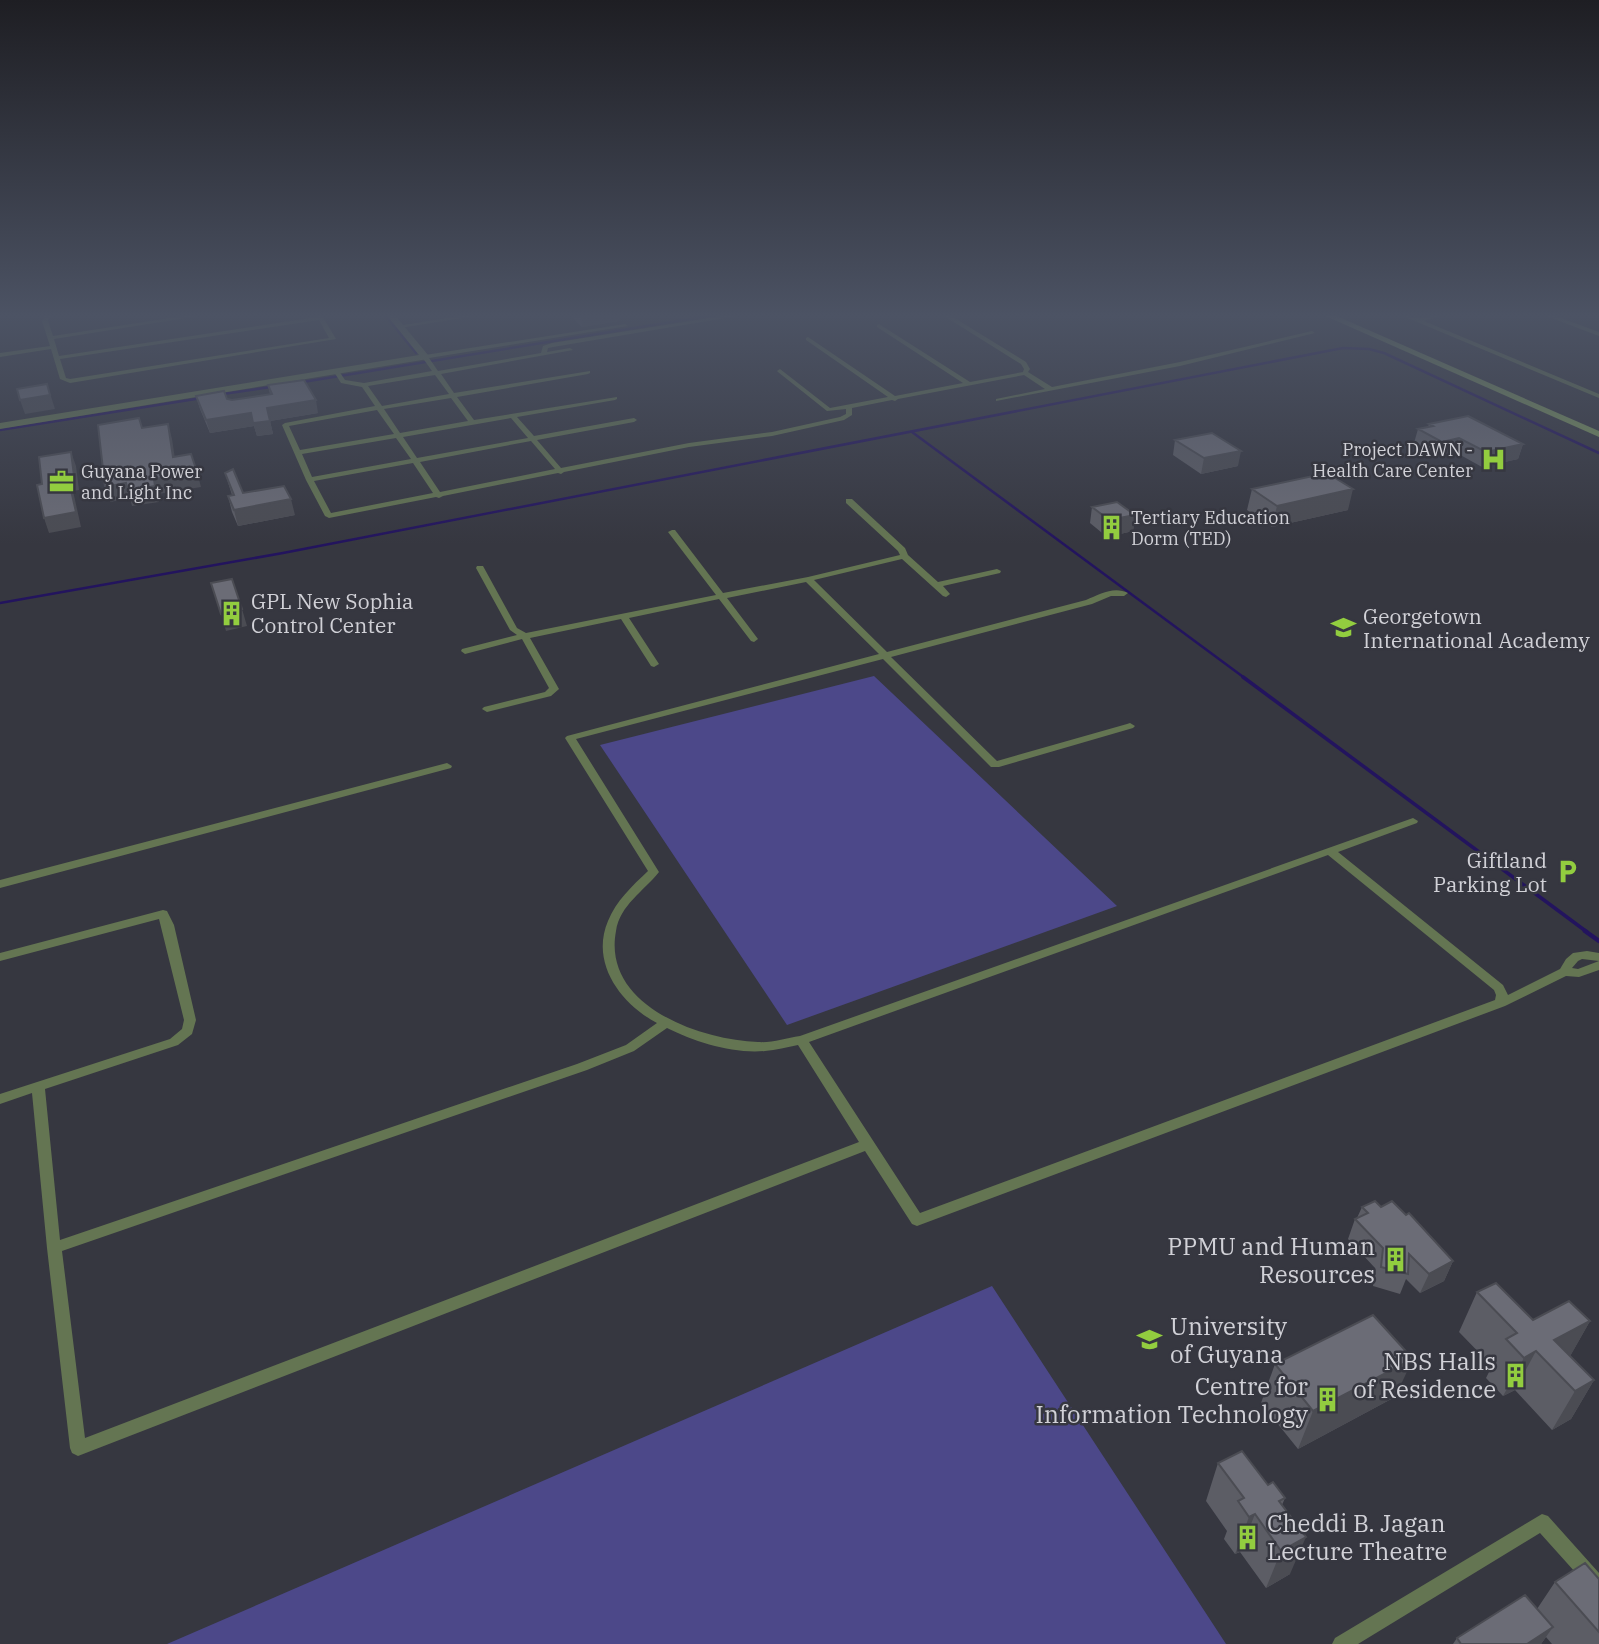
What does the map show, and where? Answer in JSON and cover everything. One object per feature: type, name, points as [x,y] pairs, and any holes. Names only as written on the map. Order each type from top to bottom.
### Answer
[{"type":"main road","points":[[1503,391],[1599,432]]},
{"type":"main road","points":[[1506,391],[1599,432]]},
{"type":"street","points":[[0,426],[230,391]]},
{"type":"street","points":[[368,391],[439,496]]},
{"type":"street","points":[[449,391],[472,422]]},
{"type":"street","points":[[483,391],[285,425],[330,516],[689,445],[772,434],[842,419],[849,415],[849,408]]},
{"type":"street","points":[[805,391],[829,410],[933,391]]},
{"type":"street","points":[[884,391],[895,398]]},
{"type":"street","points":[[998,400],[1047,391]]},
{"type":"street","points":[[297,453],[615,398]]},
{"type":"street","points":[[513,416],[561,472]]},
{"type":"street","points":[[310,480],[634,420]]},
{"type":"street","points":[[849,501],[946,594]]},
{"type":"street","points":[[671,532],[754,639]]},
{"type":"street","points":[[465,651],[525,636],[808,579],[904,556]]},
{"type":"street","points":[[480,568],[514,630],[525,636],[554,689],[548,694],[487,709]]},
{"type":"street","points":[[938,585],[997,571]]},
{"type":"street","points":[[808,579],[995,765],[1130,726]]},
{"type":"street","points":[[1122,594],[1117,599],[1089,602],[570,738],[654,872],[624,900],[610,932],[608,960],[622,990],[664,1024],[713,1041],[759,1047],[801,1040],[1413,821]]},
{"type":"street","points":[[624,617],[654,664]]},
{"type":"street","points":[[0,884],[447,766]]},
{"type":"street","points":[[1330,851],[1499,988],[1501,1003]]},
{"type":"street","points":[[0,957],[145,916],[163,914],[191,1020],[188,1031],[174,1042],[0,1099]]},
{"type":"street","points":[[1564,972],[1567,964],[1576,956],[1589,954],[1599,957]]},
{"type":"street","points":[[801,1040],[917,1220],[1501,1003],[1564,972],[1579,973],[1599,965]]},
{"type":"street","points":[[54,1248],[582,1067],[630,1048],[664,1024]]},
{"type":"street","points":[[38,1088],[78,1448],[868,1144]]},
{"type":"street","points":[[1341,1644],[1542,1522],[1599,1586]]},
{"type":"shaded area","points":[[874,676],[1117,906],[787,1025],[600,745]]},
{"type":"shaded area","points":[[992,1286],[1226,1644],[167,1644]]},
{"type":"building","points":[[17,391],[49,391],[50,395],[20,400]]},
{"type":"building","points":[[224,391],[227,399],[232,400],[272,394],[271,391],[310,391],[316,400],[267,408],[270,421],[253,423],[251,413],[206,420],[196,396]]},
{"type":"building","points":[[1468,416],[1523,444],[1486,452],[1459,438],[1442,442],[1418,429]]},
{"type":"building","points":[[139,418],[142,428],[168,424],[173,457],[191,454],[197,472],[154,479],[155,486],[128,491],[126,483],[105,487],[98,425]]},
{"type":"building","points":[[1212,433],[1241,451],[1204,458],[1175,440]]},
{"type":"building","points":[[71,452],[74,476],[68,477],[76,512],[44,518],[37,485],[42,484],[39,457]]},
{"type":"building","points":[[233,469],[243,493],[284,486],[291,499],[234,510],[228,496],[234,495],[225,473]]},
{"type":"building","points":[[1327,473],[1353,489],[1277,506],[1252,489]]},
{"type":"building","points":[[1117,502],[1135,515],[1109,520],[1092,507]]},
{"type":"building","points":[[232,579],[242,609],[221,614],[211,583]]},
{"type":"building","points":[[1375,1201],[1381,1207],[1392,1201],[1406,1215],[1409,1213],[1453,1261],[1429,1274],[1409,1254],[1408,1274],[1381,1267],[1383,1248],[1355,1219],[1368,1213],[1362,1207]]},
{"type":"building","points":[[1496,1283],[1533,1320],[1569,1301],[1590,1321],[1554,1340],[1594,1380],[1575,1391],[1536,1351],[1524,1358],[1506,1339],[1517,1333],[1477,1292]]},
{"type":"building","points":[[1373,1315],[1413,1359],[1313,1411],[1275,1364]]},
{"type":"building","points":[[1242,1451],[1268,1485],[1273,1482],[1285,1498],[1279,1501],[1306,1537],[1281,1551],[1255,1514],[1249,1517],[1238,1501],[1244,1498],[1218,1463]]},
{"type":"building","points":[[1585,1563],[1599,1579],[1599,1632],[1555,1582]]},
{"type":"building","points":[[1525,1595],[1553,1627],[1527,1644],[1461,1644],[1457,1638]]},
{"type":"waterway","points":[[223,394],[245,391]]},
{"type":"waterway","points":[[0,603],[283,553],[1122,391]]},
{"type":"waterway","points":[[1465,391],[1599,453]]},
{"type":"waterway","points":[[0,430],[202,398]]},
{"type":"waterway","points":[[912,432],[1246,679]]},
{"type":"waterway","points":[[1243,677],[1587,932]]},
{"type":"waterway","points":[[1585,931],[1599,941]]},
{"type":"place","name":"Project DAWN - Health Care Center","points":[[1493,459]]},
{"type":"place","name":"Guyana Power and Light Inc","points":[[61,481]]},
{"type":"place","name":"Tertiary Education Dorm (TED)","points":[[1111,527]]},
{"type":"place","name":"GPL New Sophia Control Center","points":[[231,613]]},
{"type":"place","name":"Georgetown International Academy","points":[[1343,628]]},
{"type":"place","name":"Giftland Parking Lot","points":[[1567,872]]},
{"type":"place","name":"PPMU and Human Resources","points":[[1395,1260]]},
{"type":"place","name":"University of Guyana","points":[[1150,1340]]},
{"type":"place","name":"NBS Halls of Residence","points":[[1516,1375]]},
{"type":"place","name":"Centre for Information Technology","points":[[1328,1400]]},
{"type":"place","name":"Cheddi B. Jagan Lecture Theatre","points":[[1247,1537]]}]
